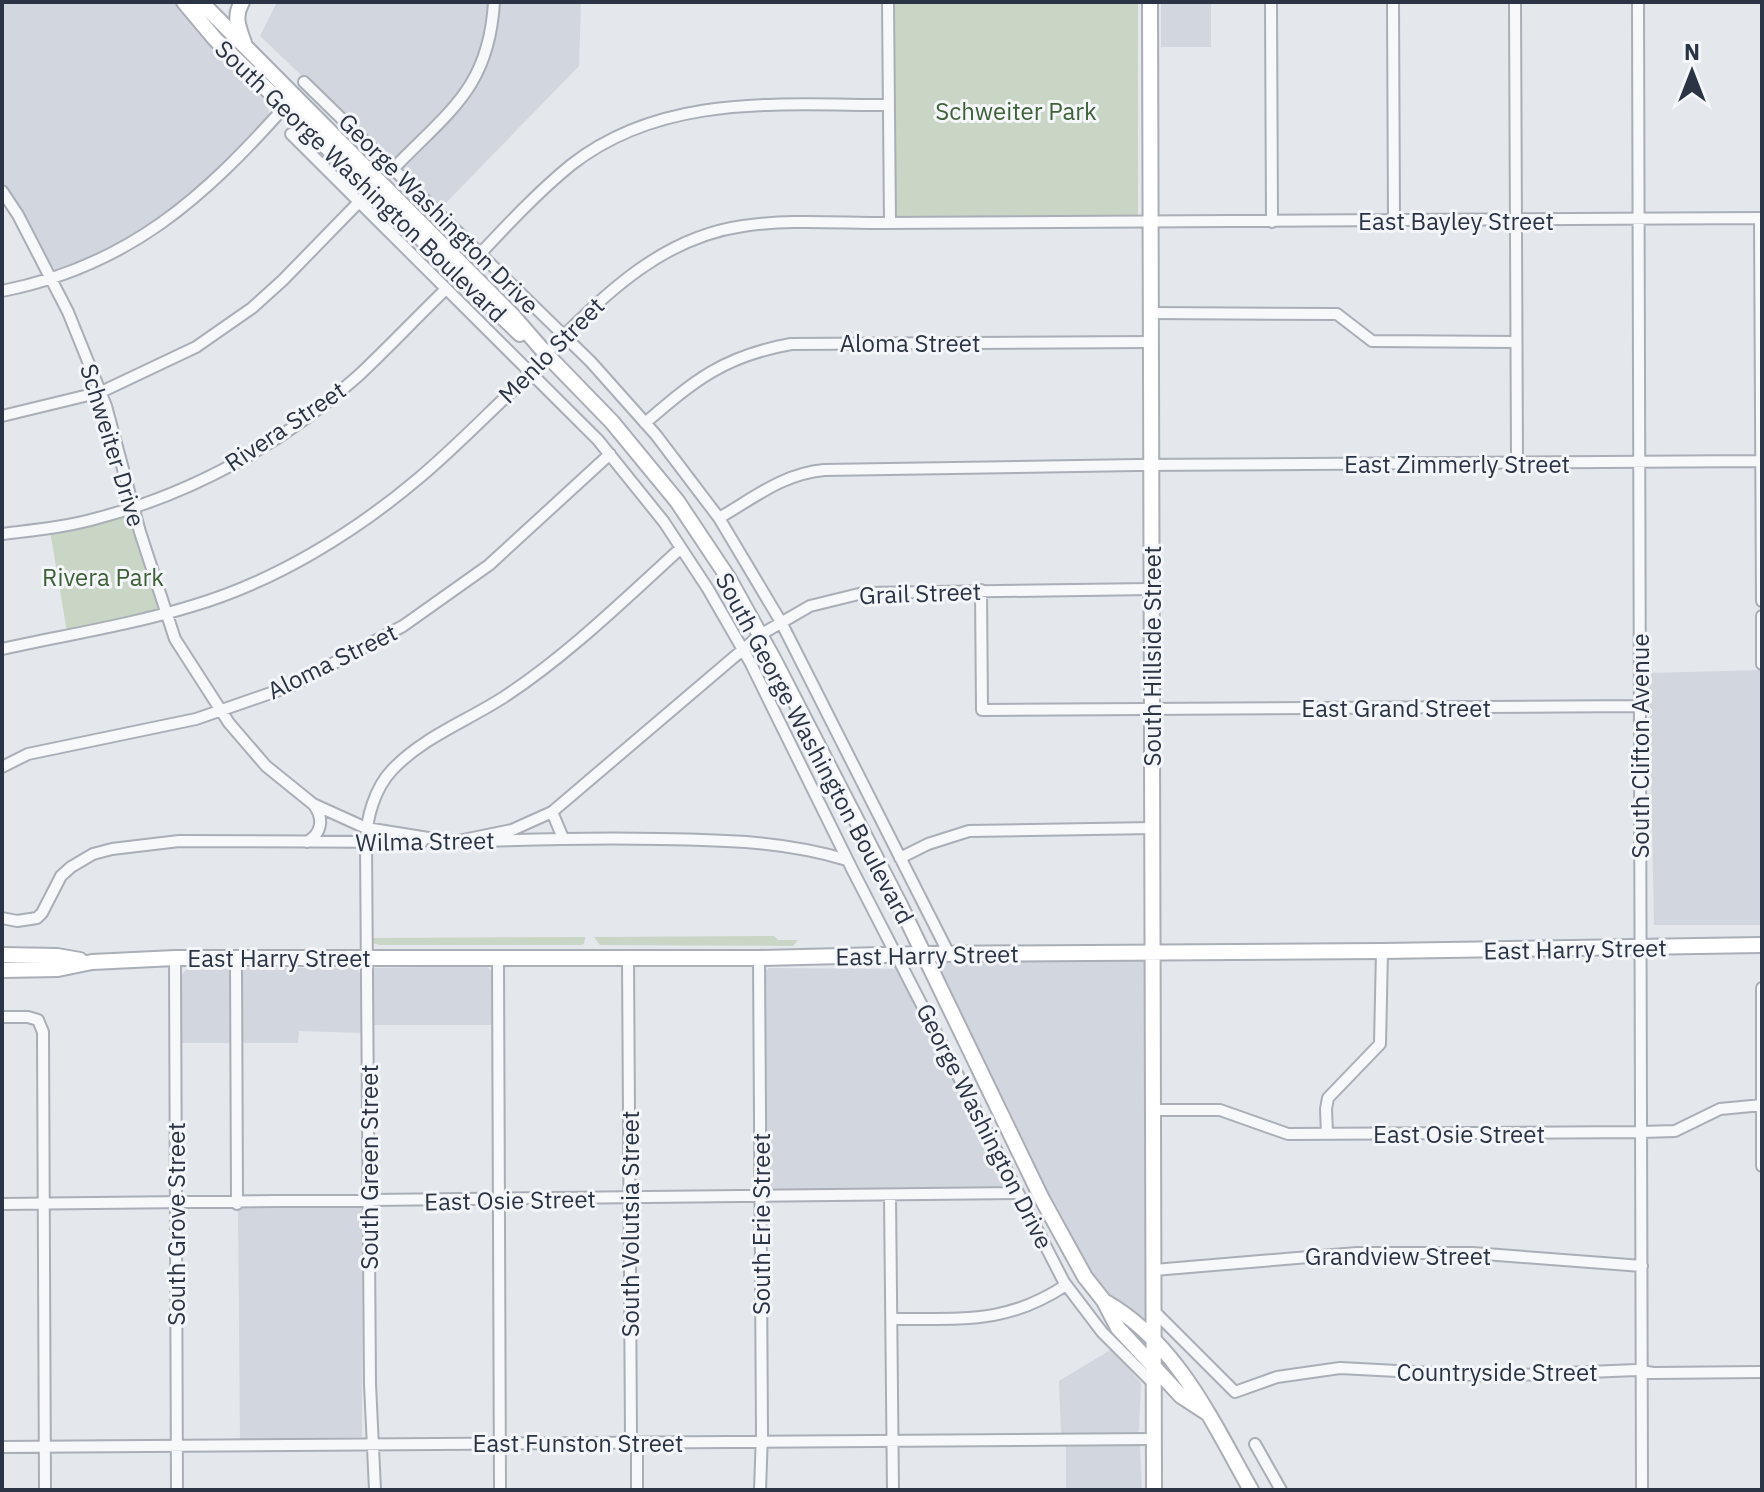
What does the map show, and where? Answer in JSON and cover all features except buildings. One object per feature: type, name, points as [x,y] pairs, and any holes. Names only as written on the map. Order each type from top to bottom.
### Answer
[{"type":"main road","name":"South George Washington Boulevard","points":[[184,2],[215,39],[284,108],[506,323],[546,354]]},
{"type":"main road","name":"South George Washington Boulevard","points":[[201,2],[514,317],[612,422],[677,501],[729,579],[760,635],[899,903],[1042,1199],[1085,1277],[1104,1301],[1118,1328],[1181,1396],[1207,1413]]},
{"type":"main road","points":[[242,2],[237,25],[246,48]]},
{"type":"main road","name":"South Hillside Street","points":[[1150,2],[1154,1439]]},
{"type":"main road","name":"East Harry Street","points":[[2,970],[58,969],[92,962],[175,958],[759,958],[1762,945]]},
{"type":"main road","name":"East Harry Street","points":[[2,955],[57,956],[92,962]]},
{"type":"main road","name":"South George Washington Boulevard","points":[[1104,1301],[1130,1315],[1188,1378],[1251,1490]]},
{"type":"main road","points":[[1154,1439],[1154,1490]]},
{"type":"street","points":[[393,169],[469,88],[489,47],[494,2]]},
{"type":"street","points":[[888,2],[890,223]]},
{"type":"street","points":[[1271,2],[1272,222]]},
{"type":"street","points":[[1393,2],[1394,221]]},
{"type":"street","points":[[1515,2],[1517,463]]},
{"type":"street","name":"South Clifton Avenue","points":[[1638,2],[1642,1490]]},
{"type":"street","name":"George Washington Drive","points":[[304,82],[591,362],[645,423],[719,518],[781,622],[949,954]]},
{"type":"street","points":[[2,291],[103,259],[166,221],[207,189],[295,96]]},
{"type":"street","points":[[479,255],[537,195],[573,164],[614,138],[652,121],[712,108],[748,105],[889,105]]},
{"type":"street","name":"George Washington Drive","points":[[291,134],[610,454],[664,522],[743,649],[847,860],[1066,1285],[1102,1332],[1154,1384]]},
{"type":"street","name":"Schweiter Drive","points":[[2,191],[50,278],[101,392],[175,639],[221,711],[266,766],[313,804],[366,828],[453,842]]},
{"type":"street","points":[[2,416],[101,392],[196,347],[252,308],[359,202]]},
{"type":"street","points":[[1761,218],[1762,601]]},
{"type":"street","name":"East Bayley Street","points":[[1151,222],[1761,218]]},
{"type":"street","name":"Menlo Street","points":[[2,649],[119,626],[215,599],[290,565],[361,523],[420,478],[526,378],[529,370],[614,288],[640,267],[703,236],[758,224],[1151,222]]},
{"type":"street","name":"Rivera Street","points":[[2,534],[67,525],[133,507],[194,485],[262,448],[357,377],[445,290]]},
{"type":"street","points":[[1151,313],[1337,314],[1372,341],[1516,342]]},
{"type":"street","name":"Aloma Street","points":[[645,423],[691,384],[718,366],[767,348],[791,344],[1151,342]]},
{"type":"street","name":"Aloma Street","points":[[2,767],[28,754],[196,719],[291,686],[403,626],[489,565],[610,454]]},
{"type":"street","name":"East Zimmerly Street","points":[[719,518],[775,484],[805,472],[1151,465],[1762,461]]},
{"type":"street","name":"South Green Street","points":[[375,1490],[370,1434],[366,828],[383,780],[408,755],[505,696],[592,629],[681,548]]},
{"type":"street","name":"Grail Street","points":[[453,842],[512,830],[552,812],[760,635],[810,606],[863,593],[1151,589]]},
{"type":"street","name":"East Grand Street","points":[[981,590],[982,710],[1640,706]]},
{"type":"street","points":[[1762,616],[1762,664]]},
{"type":"street","points":[[304,843],[314,837],[320,827],[320,814],[313,804]]},
{"type":"street","points":[[552,812],[563,838]]},
{"type":"street","points":[[900,858],[928,844],[969,831],[1153,828]]},
{"type":"street","name":"Wilma Street","points":[[2,918],[17,921],[33,919],[42,913],[61,876],[81,859],[112,849],[179,841],[366,843],[563,838],[752,841],[807,849],[847,860]]},
{"type":"street","points":[[1327,1134],[1328,1098],[1380,1044],[1382,951]]},
{"type":"street","points":[[498,957],[500,1490]]},
{"type":"street","name":"South Grove Street","points":[[175,958],[177,1490]]},
{"type":"street","name":"South Volutsia Street","points":[[628,958],[631,1436],[637,1450],[637,1490]]},
{"type":"street","name":"South Erie Street","points":[[759,958],[760,1490]]},
{"type":"street","points":[[236,959],[237,1204]]},
{"type":"street","points":[[1762,988],[1762,1166]]},
{"type":"street","points":[[2,1017],[38,1020],[43,1032],[45,1490]]},
{"type":"street","name":"East Osie Street","points":[[1154,1110],[1220,1110],[1288,1134],[1641,1132],[1675,1131],[1720,1109],[1762,1105]]},
{"type":"street","name":"East Osie Street","points":[[2,1204],[237,1204],[1018,1193]]},
{"type":"street","points":[[890,1196],[893,1490]]},
{"type":"street","name":"Grandview Street","points":[[1154,1270],[1357,1253],[1472,1253],[1642,1266]]},
{"type":"street","points":[[892,1319],[971,1318],[1006,1314],[1044,1299],[1066,1285]]},
{"type":"street","name":"Countryside Street","points":[[1153,1310],[1235,1392],[1277,1377],[1340,1368],[1493,1376],[1642,1371],[1762,1372]]},
{"type":"street","name":"East Funston Street","points":[[2,1447],[1154,1439]]},
{"type":"street","points":[[1255,1444],[1281,1490]]},
{"type":"shaded area","points":[[2,2],[179,2],[268,105],[269,117],[209,181],[147,227],[84,260],[55,269],[47,261],[25,216],[2,181]]},
{"type":"shaded area","points":[[277,2],[581,2],[579,66],[441,208],[260,36]]},
{"type":"shaded area","points":[[1161,2],[1211,2],[1211,47],[1161,47]]},
{"type":"shaded area","points":[[1762,670],[1762,925],[1654,925],[1649,673]]},
{"type":"shaded area","points":[[1154,952],[1153,1365],[1085,1277],[922,954]]},
{"type":"shaded area","points":[[487,966],[492,973],[493,1025],[372,1025],[373,968]]},
{"type":"shaded area","points":[[188,968],[230,969],[231,1043],[181,1043],[180,976]]},
{"type":"shaded area","points":[[247,968],[357,968],[361,975],[362,1033],[299,1031],[298,1043],[241,1043],[240,973]]},
{"type":"shaded area","points":[[769,968],[899,969],[1005,1181],[1003,1190],[767,1190],[764,973]]},
{"type":"shaded area","points":[[359,1206],[363,1211],[362,1437],[240,1440],[238,1208]]},
{"type":"shaded area","points":[[1112,1349],[1141,1383],[1139,1431],[1061,1434],[1059,1381]]},
{"type":"shaded area","points":[[1066,1445],[1140,1446],[1142,1490],[1066,1490]]},
{"type":"green space","name":"Schweiter Park","points":[[895,2],[1138,2],[1138,218],[894,218]]},
{"type":"green space","name":"Rivera Park","points":[[130,511],[160,611],[67,632],[50,531]]},
{"type":"green space","points":[[774,936],[778,940],[798,940],[793,946],[600,945],[594,937]]},
{"type":"green space","points":[[585,937],[584,944],[580,945],[380,945],[373,943],[371,938]]}]
